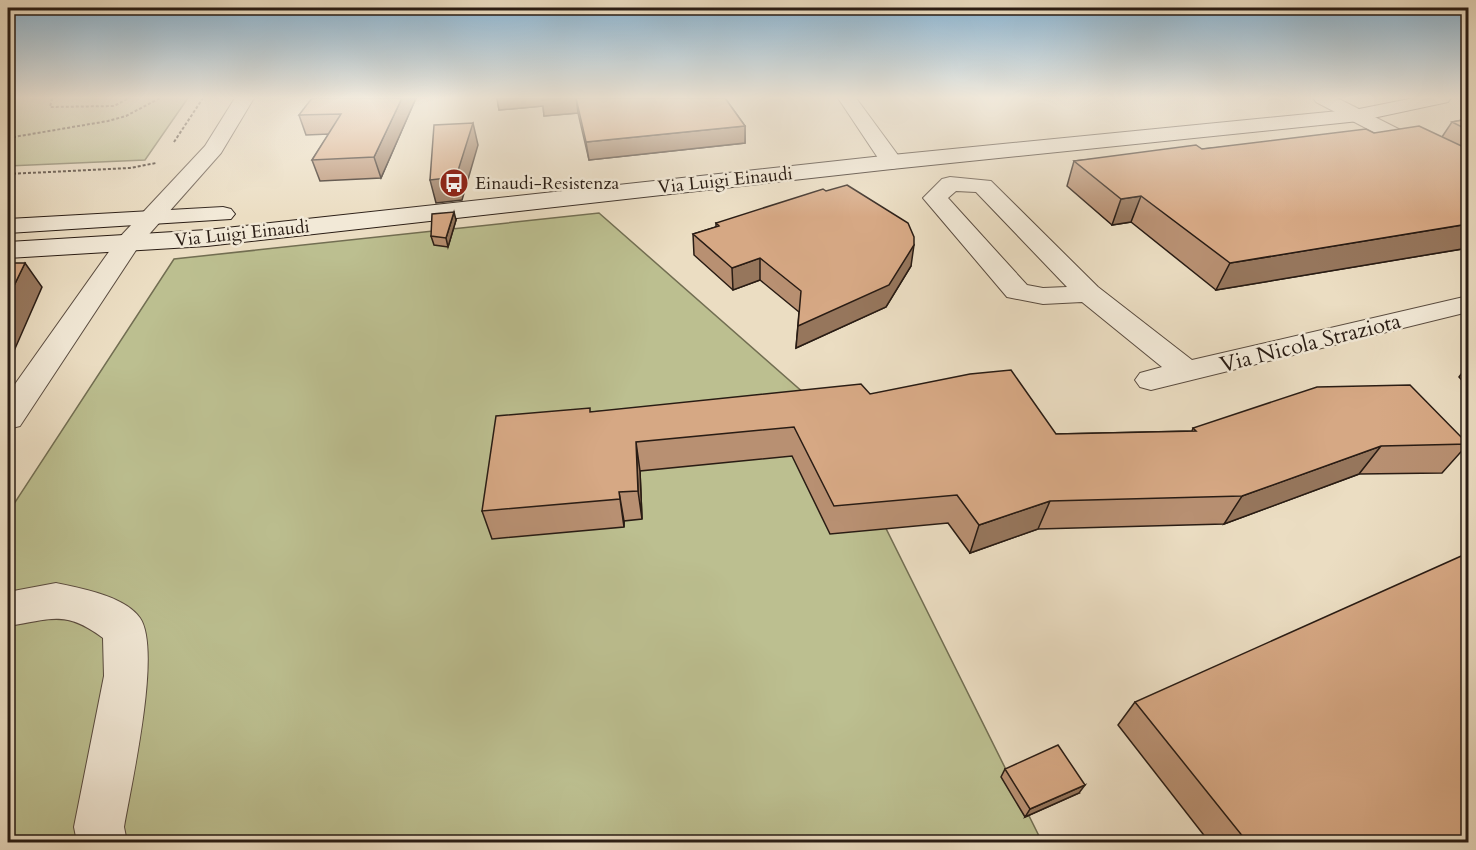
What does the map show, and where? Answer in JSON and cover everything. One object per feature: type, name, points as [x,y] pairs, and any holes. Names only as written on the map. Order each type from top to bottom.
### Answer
[{"type":"main road","points":[[8,418],[127,243],[214,149],[221,138]]},
{"type":"main road","points":[[875,138],[887,155]]},
{"type":"main road","name":"Via Luigi Einaudi","points":[[8,250],[219,236],[1025,138]]},
{"type":"main road","name":"Via Luigi Einaudi","points":[[292,208],[1092,138]]},
{"type":"main road","points":[[1402,138],[1468,172]]},
{"type":"main road","points":[[1088,292],[1066,297],[1035,297],[1017,291],[935,198],[950,184],[983,186],[1088,292],[1187,372]]},
{"type":"main road","name":"Via Luigi Einaudi","points":[[8,226],[245,212]]},
{"type":"main road","name":"Via Nicola Straziota","points":[[1151,380],[1468,303]]},
{"type":"main road","points":[[8,609],[56,600],[97,610],[124,629],[126,676],[99,827],[102,843]]},
{"type":"path","points":[[173,144],[177,138]]},
{"type":"path","points":[[8,174],[130,168],[146,166],[163,159]]},
{"type":"green space","points":[[8,138],[160,138],[145,160],[8,166]]},
{"type":"green space","points":[[599,213],[830,416],[1042,842],[8,842],[8,513],[174,259]]},
{"type":"building","points":[[326,138],[383,138],[374,157],[312,160]]},
{"type":"building","points":[[433,138],[468,138],[456,177],[430,180]]},
{"type":"building","points":[[585,138],[629,138],[586,142]]},
{"type":"building","points":[[1295,138],[1444,138],[1468,149],[1468,224],[1230,263],[1141,196],[1121,199],[1074,161],[1196,145],[1202,149]]},
{"type":"building","points":[[847,185],[908,223],[914,237],[914,245],[889,285],[798,326],[801,291],[760,258],[732,268],[693,234],[719,226],[716,223],[823,189],[826,191]]},
{"type":"building","points":[[454,212],[446,238],[431,236],[432,214]]},
{"type":"building","points":[[8,263],[25,263],[8,298]]},
{"type":"building","points":[[1011,370],[1056,434],[1196,431],[1193,428],[1317,387],[1410,385],[1468,444],[1381,446],[1242,496],[1050,501],[979,525],[957,495],[834,506],[794,427],[636,442],[638,491],[619,492],[620,499],[482,511],[496,416],[590,408],[590,412],[861,384],[870,394],[970,374]]},
{"type":"building","points":[[1468,553],[1468,843],[1248,843],[1135,702]]},
{"type":"building","points":[[1058,745],[1085,785],[1030,809],[1005,769]]},
{"type":"place","name":"Einaudi-Resistenza","points":[[454,183]]}]
